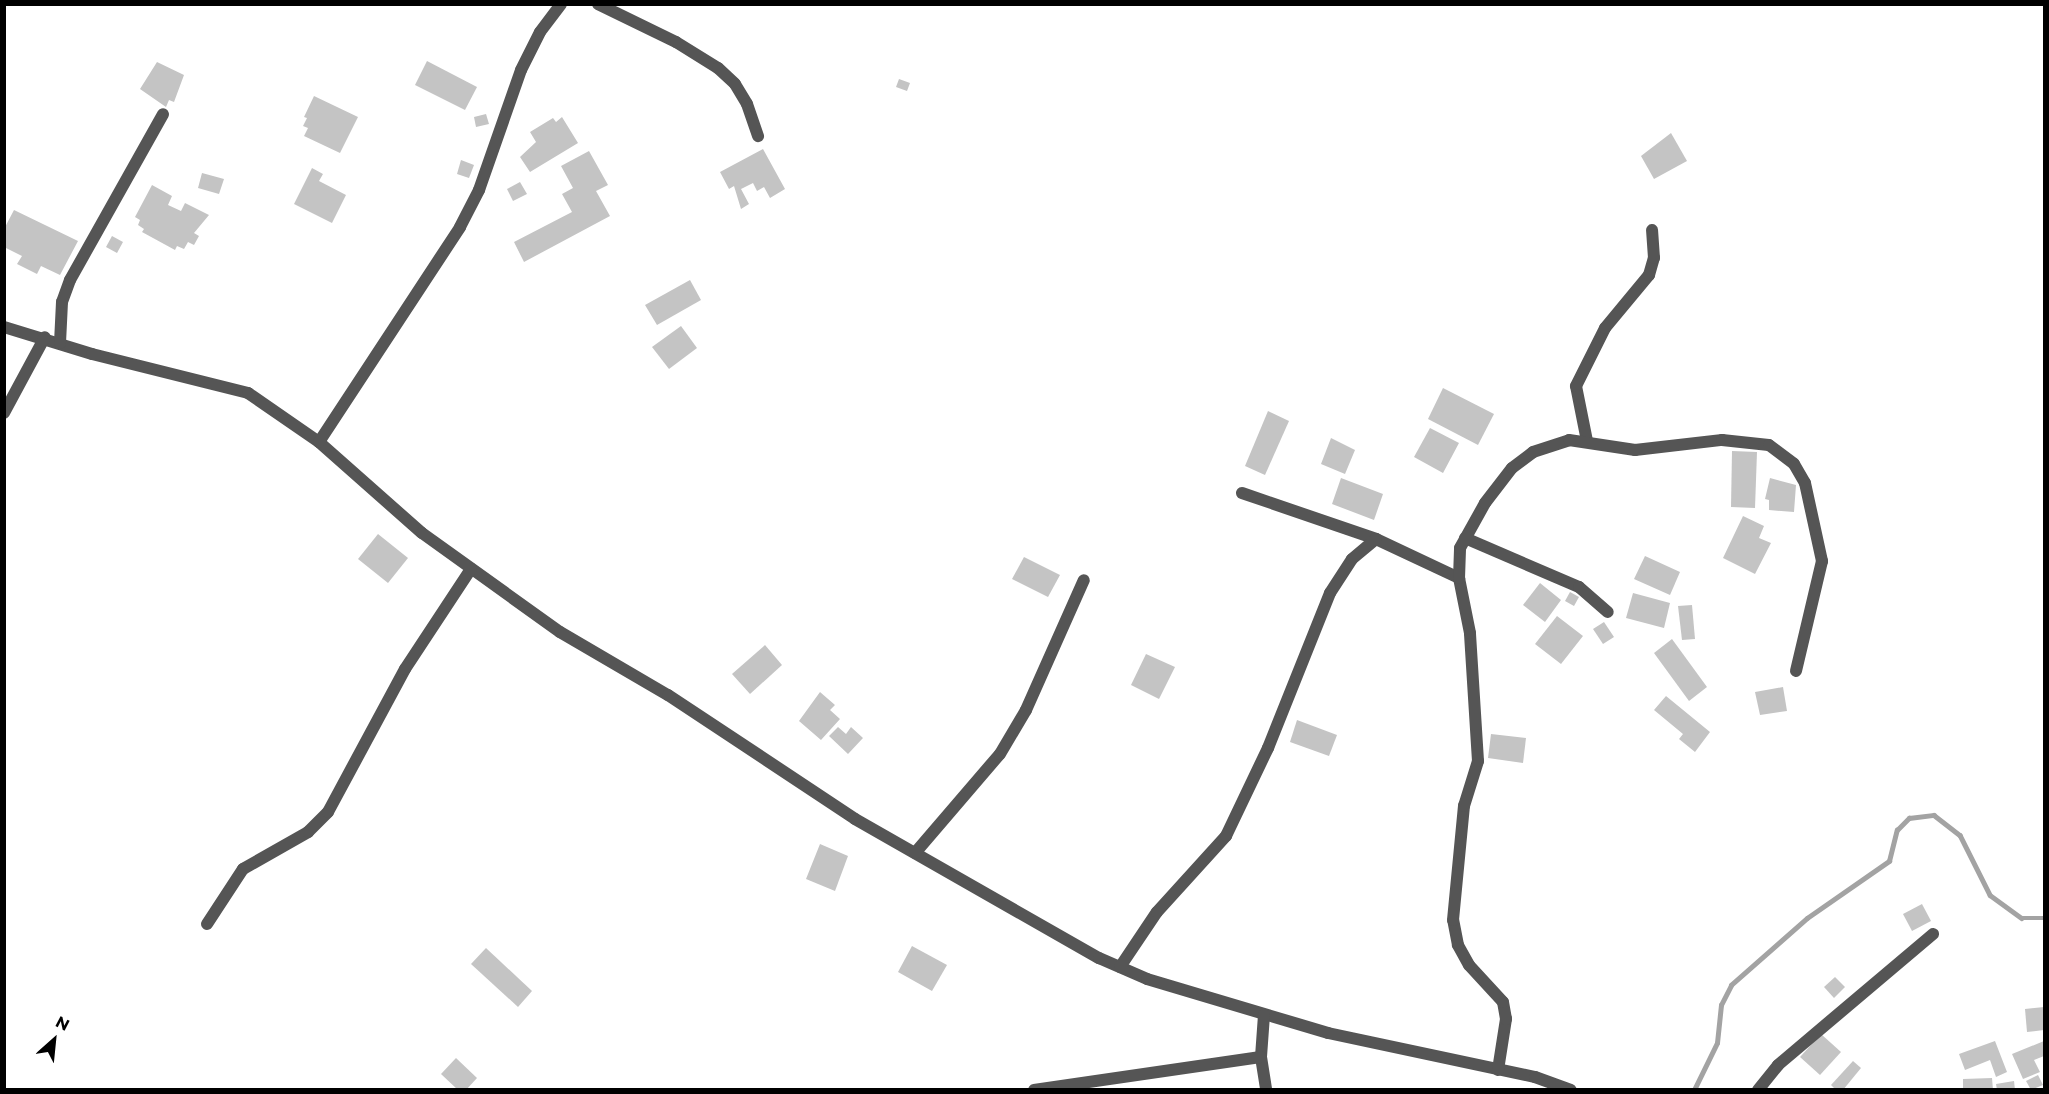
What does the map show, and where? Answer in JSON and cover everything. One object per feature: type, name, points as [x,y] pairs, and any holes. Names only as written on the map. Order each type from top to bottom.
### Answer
[{"type":"street","points":[[319,442],[460,227],[479,190],[521,70],[540,32],[561,4]]},
{"type":"street","points":[[598,4],[676,42],[718,68],[735,84],[747,104],[758,136]]},
{"type":"street","points":[[60,343],[62,302],[70,280],[164,114]]},
{"type":"street","points":[[1587,441],[1576,386],[1605,328],[1648,275],[1654,258],[1652,230]]},
{"type":"street","points":[[4,327],[248,393],[319,442],[394,510],[471,569],[560,632],[668,695],[855,819],[1120,967],[1147,979],[1264,1015],[1402,1051],[1498,1070],[1571,1089]]},
{"type":"street","points":[[4,413],[45,337]]},
{"type":"street","points":[[1498,1070],[1506,1019],[1503,1002],[1469,965],[1458,945],[1453,920],[1464,806],[1478,761],[1470,633],[1459,578],[1460,548],[1512,468],[1533,452],[1569,441],[1587,441],[1635,450],[1722,440],[1757,441],[1794,465],[1805,483],[1822,561],[1796,671]]},
{"type":"street","points":[[1242,493],[1376,539],[1459,578]]},
{"type":"street","points":[[1465,538],[1579,587],[1608,612]]},
{"type":"street","points":[[1120,967],[1157,912],[1226,837],[1268,748],[1330,593],[1352,560],[1376,539]]},
{"type":"street","points":[[207,924],[243,868],[308,832],[328,812],[405,669],[471,569]]},
{"type":"street","points":[[915,853],[1000,754],[1026,710],[1084,580]]},
{"type":"street","points":[[1758,1089],[1786,1058],[1933,934]]},
{"type":"street","points":[[1264,1015],[1261,1057],[1266,1089]]},
{"type":"street","points":[[1034,1089],[1261,1057]]},
{"type":"building","points":[[427,61],[477,87],[465,110],[415,85]]},
{"type":"building","points":[[157,62],[184,75],[174,102],[169,100],[166,107],[140,89]]},
{"type":"building","points":[[899,79],[910,83],[907,91],[896,87]]},
{"type":"building","points":[[314,96],[358,117],[340,153],[304,136],[308,128],[303,126],[307,118],[304,117]]},
{"type":"building","points":[[486,114],[489,124],[476,127],[474,117]]},
{"type":"building","points":[[562,117],[578,143],[530,172],[520,157],[536,142],[530,132],[553,118],[556,122]]},
{"type":"building","points":[[1671,133],[1687,161],[1654,179],[1641,156]]},
{"type":"building","points":[[763,149],[785,189],[770,198],[764,187],[757,191],[753,183],[741,189],[749,204],[741,209],[734,186],[729,189],[720,172]]},
{"type":"building","points":[[589,151],[608,185],[596,191],[610,216],[524,262],[514,242],[572,212],[562,194],[573,188],[561,166]]},
{"type":"building","points":[[461,160],[474,165],[469,178],[457,174]]},
{"type":"building","points":[[312,168],[323,174],[319,181],[346,195],[332,223],[294,204]]},
{"type":"building","points":[[202,173],[224,179],[219,194],[198,188]]},
{"type":"building","points":[[520,182],[527,194],[513,201],[507,189]]},
{"type":"building","points":[[152,185],[172,196],[168,205],[181,211],[185,203],[209,215],[194,233],[199,236],[194,245],[188,242],[184,249],[177,246],[175,250],[142,232],[144,229],[138,225],[140,220],[135,217]]},
{"type":"building","points":[[14,210],[78,241],[60,275],[41,266],[37,274],[17,264],[22,256],[4,247],[4,229]]},
{"type":"building","points":[[112,236],[123,242],[117,253],[106,247]]},
{"type":"building","points":[[690,280],[701,300],[657,325],[645,305]]},
{"type":"building","points":[[681,326],[697,348],[669,369],[652,347]]},
{"type":"building","points":[[1443,388],[1494,414],[1478,445],[1428,419]]},
{"type":"building","points":[[1268,411],[1289,421],[1265,475],[1245,466]]},
{"type":"building","points":[[1430,428],[1459,443],[1443,473],[1414,457]]},
{"type":"building","points":[[1331,438],[1355,450],[1345,474],[1321,464]]},
{"type":"building","points":[[1732,451],[1757,452],[1755,508],[1731,507]]},
{"type":"building","points":[[1341,478],[1383,494],[1374,520],[1332,504]]},
{"type":"building","points":[[1770,478],[1796,485],[1794,512],[1769,510],[1769,500],[1765,499]]},
{"type":"building","points":[[1743,516],[1764,526],[1759,538],[1771,543],[1755,574],[1723,558]]},
{"type":"building","points":[[378,534],[408,558],[388,583],[358,559]]},
{"type":"building","points":[[1645,556],[1680,572],[1670,595],[1634,579]]},
{"type":"building","points":[[1024,557],[1060,575],[1048,597],[1012,579]]},
{"type":"building","points":[[1540,583],[1561,600],[1545,622],[1523,605]]},
{"type":"building","points":[[1570,592],[1579,597],[1574,606],[1565,601]]},
{"type":"building","points":[[1633,593],[1670,603],[1664,628],[1626,618]]},
{"type":"building","points":[[1692,605],[1695,639],[1682,640],[1678,606]]},
{"type":"building","points":[[1557,616],[1583,636],[1561,664],[1535,644]]},
{"type":"building","points":[[1604,622],[1614,637],[1603,644],[1593,629]]},
{"type":"building","points":[[1672,639],[1707,687],[1689,701],[1654,653]]},
{"type":"building","points":[[765,645],[782,665],[750,694],[732,674]]},
{"type":"building","points":[[1146,654],[1175,667],[1159,699],[1131,685]]},
{"type":"building","points":[[1783,687],[1787,711],[1760,715],[1755,692]]},
{"type":"building","points":[[820,692],[835,705],[830,710],[840,719],[821,740],[799,721]]},
{"type":"building","points":[[1666,696],[1710,732],[1695,752],[1679,739],[1683,734],[1654,710]]},
{"type":"building","points":[[1297,720],[1337,735],[1329,756],[1290,742]]},
{"type":"building","points":[[838,727],[846,734],[851,727],[863,738],[848,754],[829,736]]},
{"type":"building","points":[[1491,734],[1526,738],[1523,763],[1488,758]]},
{"type":"building","points":[[820,844],[848,856],[835,891],[806,879]]},
{"type":"building","points":[[1922,904],[1931,921],[1912,931],[1903,914]]},
{"type":"building","points":[[912,946],[947,965],[932,991],[898,972]]},
{"type":"building","points":[[486,948],[532,991],[518,1007],[471,964]]},
{"type":"building","points":[[1835,977],[1845,987],[1834,998],[1824,987]]},
{"type":"building","points":[[2044,1007],[2044,1030],[2027,1032],[2025,1009]]},
{"type":"building","points":[[1821,1034],[1841,1052],[1820,1075],[1800,1057]]},
{"type":"building","points":[[1995,1041],[2007,1072],[1996,1077],[1990,1060],[1965,1070],[1959,1054]]},
{"type":"building","points":[[2044,1041],[2044,1056],[2034,1060],[2040,1072],[2023,1079],[2012,1054]]},
{"type":"building","points":[[456,1058],[477,1078],[466,1090],[458,1090],[441,1074]]},
{"type":"building","points":[[1853,1061],[1861,1068],[1843,1090],[1836,1090],[1831,1085]]},
{"type":"building","points":[[2038,1075],[2043,1085],[2031,1090],[2026,1081]]},
{"type":"building","points":[[1992,1078],[1993,1090],[1963,1090],[1963,1079]]},
{"type":"building","points":[[2014,1081],[2015,1090],[1997,1090],[1996,1084]]},
{"type":"waterway","points":[[1694,1090],[1717,1043],[1721,1005],[1731,985],[1807,918],[1889,861],[1897,830],[1909,818],[1934,815],[1960,835],[1990,895],[2022,918],[2044,918]]}]
